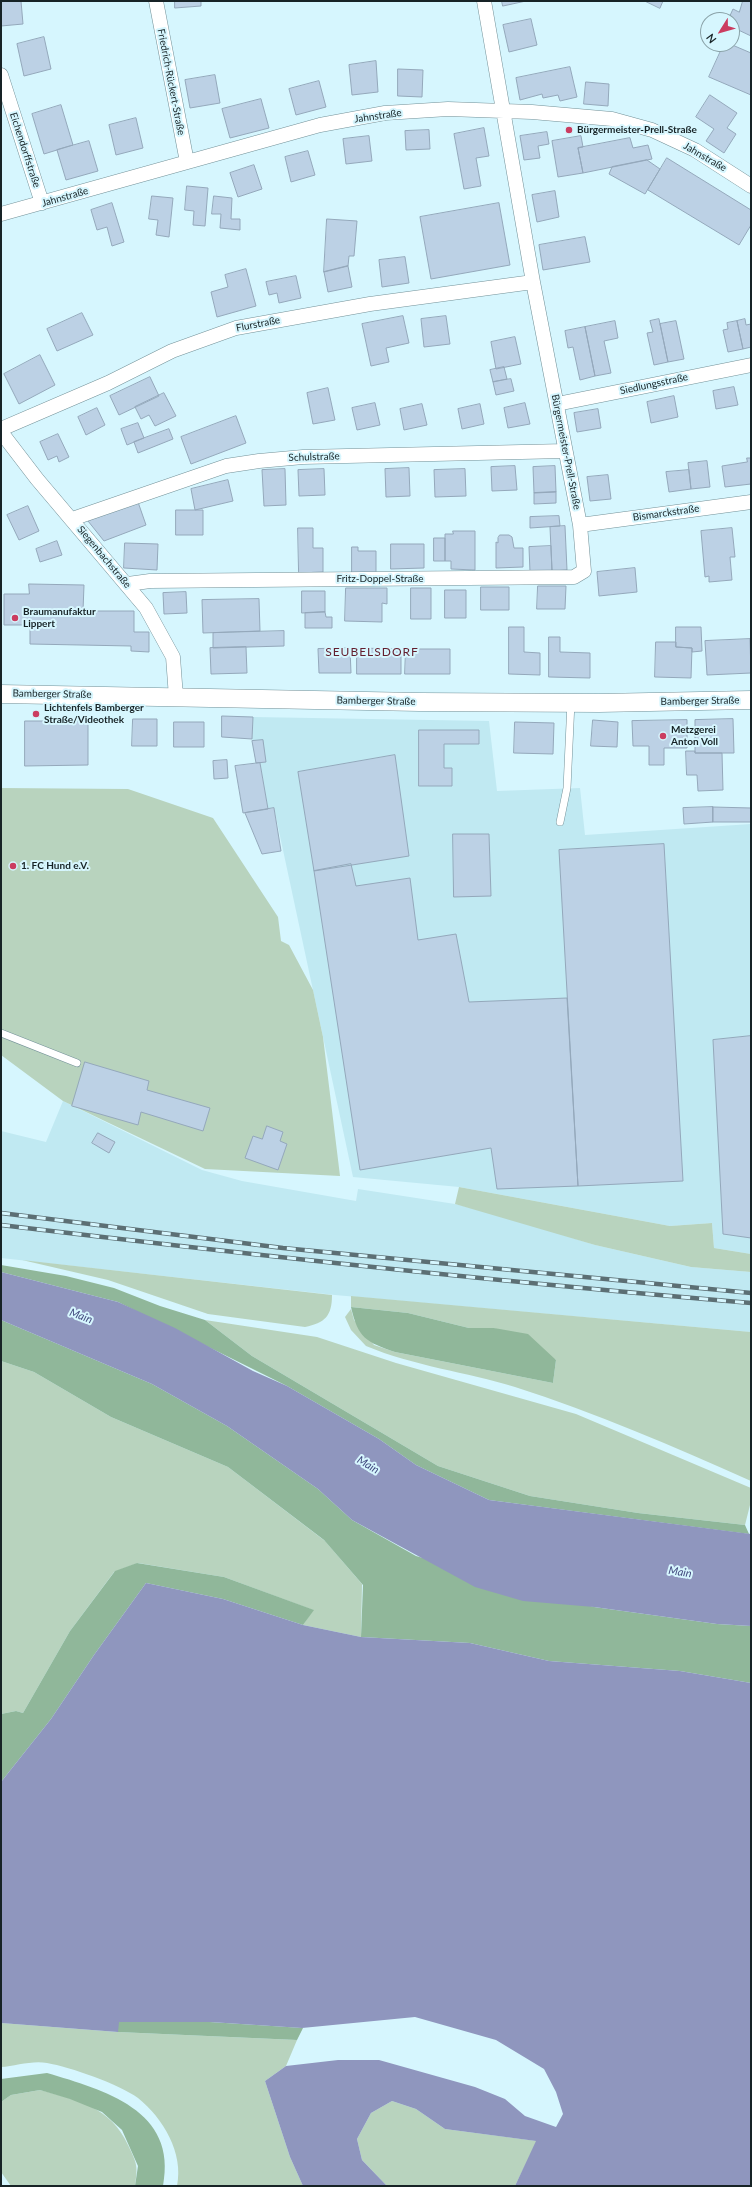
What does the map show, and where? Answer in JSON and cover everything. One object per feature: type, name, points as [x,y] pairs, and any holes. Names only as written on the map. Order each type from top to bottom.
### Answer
[{"type":"street","name":"Friedrich-Rückert-Straße","points":[[156,1],[187,162]]},
{"type":"street","name":"Bürgermeister-Prell-Straße","points":[[484,1],[533,282],[580,525]]},
{"type":"street","name":"Eichendorffstraße","points":[[1,75],[42,203]]},
{"type":"street","name":"Jahnstraße","points":[[1,214],[320,125],[384,113],[448,109],[502,110],[612,119],[652,130],[695,150],[749,180]]},
{"type":"street","name":"Flurstraße","points":[[1,429],[108,383],[172,351],[236,328],[370,304],[533,282]]},
{"type":"street","name":"Siedlungsstraße","points":[[556,404],[751,364]]},
{"type":"street","name":"Siegenbachstraße","points":[[1,432],[37,479],[128,584],[146,608],[173,657],[176,697]]},
{"type":"street","name":"Schulstraße","points":[[72,519],[226,466],[259,460],[303,457],[565,451]]},
{"type":"street","name":"Bismarckstraße","points":[[580,525],[751,502]]},
{"type":"street","name":"Fritz-Doppel-Straße","points":[[128,584],[150,581],[574,577],[584,571],[580,525]]},
{"type":"street","name":"Bamberger Straße","points":[[1,694],[419,702],[751,700]]},
{"type":"lane","points":[[560,822],[567,788],[571,702]]},
{"type":"lane","points":[[1,1033],[77,1062]]},
{"type":"shaded area","points":[[253,717],[489,721],[497,791],[580,788],[585,835],[751,824],[751,1254],[714,1248],[712,1223],[670,1226],[459,1187],[353,1177],[274,808],[268,809],[260,763],[256,763],[252,739]]},
{"type":"shaded area","points":[[63,1101],[202,1170],[242,1181],[356,1201],[358,1189],[455,1204],[499,1215],[595,1245],[691,1267],[751,1272],[751,1332],[335,1295],[1,1258],[1,1131],[46,1142]]},
{"type":"green space","points":[[1,788],[128,789],[213,818],[278,917],[281,941],[289,945],[313,990],[323,1037],[340,1176],[205,1169],[63,1101],[1,1055]]},
{"type":"green space","points":[[459,1187],[670,1226],[712,1223],[714,1248],[751,1254],[751,1272],[691,1267],[595,1245],[455,1204]]},
{"type":"green space","points":[[22,1260],[332,1295],[332,1302],[329,1313],[322,1321],[305,1327],[208,1314],[108,1280]]},
{"type":"green space","points":[[1,1265],[66,1276],[114,1288],[160,1306],[205,1320],[252,1356],[438,1466],[530,1496],[638,1513],[745,1525],[749,1534],[489,1500],[416,1465],[379,1439],[287,1386],[118,1302],[1,1272]]},
{"type":"green space","points":[[351,1296],[751,1332],[751,1481],[693,1455],[545,1397],[515,1387],[403,1359],[366,1346],[351,1330],[345,1317],[351,1309],[354,1320],[374,1345],[395,1352],[553,1383],[556,1360],[494,1328],[469,1328],[408,1313],[351,1307]]},
{"type":"green space","points":[[351,1307],[408,1313],[469,1328],[494,1328],[528,1334],[556,1360],[553,1383],[395,1352],[370,1342],[360,1332]]},
{"type":"green space","points":[[1,1320],[152,1384],[227,1426],[318,1489],[352,1520],[416,1556],[594,1607],[717,1624],[751,1626],[751,1683],[680,1671],[549,1661],[470,1643],[361,1637],[363,1585],[324,1540],[228,1467],[111,1417],[34,1372],[1,1361]]},
{"type":"green space","points":[[205,1320],[317,1337],[396,1363],[576,1414],[751,1488],[751,1501],[745,1525],[638,1513],[530,1496],[438,1466],[252,1356]]},
{"type":"green space","points":[[1,1361],[34,1372],[111,1417],[228,1467],[325,1541],[362,1584],[361,1637],[303,1625],[313,1610],[224,1577],[138,1563],[114,1572],[70,1631],[23,1713],[16,1711],[1,1714]]},
{"type":"green space","points":[[137,1563],[224,1577],[314,1610],[303,1625],[223,1599],[146,1583],[94,1655],[51,1719],[1,1782],[1,1714],[16,1711],[23,1713],[70,1631],[115,1571]]},
{"type":"green space","points":[[118,2022],[210,2022],[303,2028],[297,2040],[118,2032]]},
{"type":"green space","points":[[1,2023],[118,2032],[297,2040],[286,2066],[265,2081],[290,2157],[303,2186],[177,2186],[177,2161],[170,2137],[156,2116],[147,2106],[138,2098],[119,2087],[81,2072],[57,2065],[36,2062],[1,2067]]},
{"type":"green space","points":[[47,2073],[91,2087],[113,2096],[132,2107],[148,2121],[159,2139],[165,2160],[163,2186],[135,2186],[138,2166],[122,2130],[102,2112],[70,2099],[40,2090],[11,2095],[1,2102],[1,2079]]},
{"type":"green space","points":[[40,2090],[67,2097],[92,2107],[112,2122],[121,2132],[135,2161],[135,2186],[11,2186],[1,2172],[1,2102],[11,2095]]},
{"type":"green space","points":[[392,2101],[416,2109],[445,2129],[537,2141],[515,2186],[387,2186],[362,2160],[357,2139],[371,2113]]},
{"type":"water","name":"Main","points":[[1,1272],[118,1302],[175,1328],[253,1371],[287,1386],[379,1439],[416,1465],[489,1500],[751,1534],[751,1626],[717,1624],[594,1607],[523,1601],[475,1587],[352,1520],[318,1489],[227,1426],[152,1384],[1,1320]]},
{"type":"water","points":[[146,1583],[223,1599],[303,1625],[361,1637],[470,1643],[549,1661],[680,1671],[751,1683],[751,2186],[515,2186],[536,2141],[445,2129],[416,2109],[392,2101],[371,2113],[357,2139],[362,2160],[387,2186],[303,2186],[290,2157],[265,2081],[286,2066],[338,2060],[379,2060],[475,2087],[505,2099],[525,2116],[556,2127],[563,2114],[556,2092],[544,2069],[496,2040],[415,2017],[302,2028],[210,2022],[119,2022],[118,2032],[1,2023],[1,1782],[51,1719],[94,1655]]},
{"type":"building","points":[[1,1],[21,1],[23,24],[1,26]]},
{"type":"building","points":[[175,1],[201,1],[201,6],[175,8]]},
{"type":"building","points":[[502,1],[526,1],[503,6]]},
{"type":"building","points":[[645,1],[663,1],[660,8]]},
{"type":"building","points":[[743,1],[751,1],[751,36],[740,31],[739,12]]},
{"type":"building","points":[[733,9],[739,12],[732,12]]},
{"type":"building","points":[[531,19],[537,45],[509,52],[503,25]]},
{"type":"building","points":[[44,37],[51,69],[24,76],[17,44]]},
{"type":"building","points":[[740,48],[751,53],[751,95],[709,77],[720,52],[740,52]]},
{"type":"building","points":[[376,61],[378,92],[352,95],[349,65]]},
{"type":"building","points":[[570,67],[577,97],[560,101],[558,95],[543,98],[542,94],[520,100],[516,78]]},
{"type":"building","points":[[398,69],[423,70],[422,97],[398,96]]},
{"type":"building","points":[[215,75],[220,103],[190,108],[185,80]]},
{"type":"building","points":[[319,81],[326,107],[296,115],[289,89]]},
{"type":"building","points":[[586,82],[609,84],[608,106],[584,104]]},
{"type":"building","points":[[710,95],[737,113],[727,128],[736,134],[724,153],[706,141],[714,129],[696,117]]},
{"type":"building","points":[[261,99],[269,128],[230,138],[222,109]]},
{"type":"building","points":[[61,105],[73,145],[44,154],[32,114]]},
{"type":"building","points":[[136,118],[143,148],[116,155],[109,125]]},
{"type":"building","points":[[484,128],[489,156],[476,158],[481,186],[464,189],[454,134]]},
{"type":"building","points":[[429,130],[430,149],[406,150],[405,131]]},
{"type":"building","points":[[547,132],[549,144],[538,146],[540,158],[524,160],[520,136]]},
{"type":"building","points":[[369,136],[372,161],[346,164],[343,139]]},
{"type":"building","points":[[581,136],[583,147],[578,148],[583,173],[558,177],[552,141]]},
{"type":"building","points":[[630,138],[633,148],[648,145],[652,159],[583,173],[578,148]]},
{"type":"building","points":[[89,141],[98,171],[66,180],[57,150]]},
{"type":"building","points":[[308,151],[315,175],[291,182],[285,157]]},
{"type":"building","points":[[667,158],[751,210],[751,225],[739,245],[648,190]]},
{"type":"building","points":[[647,160],[660,169],[645,194],[609,174],[612,167]]},
{"type":"building","points":[[254,165],[262,189],[238,197],[230,173]]},
{"type":"building","points":[[187,186],[208,188],[205,226],[193,225],[194,211],[185,210]]},
{"type":"building","points":[[555,191],[559,217],[537,222],[532,195]]},
{"type":"building","points":[[152,196],[173,198],[169,237],[156,235],[158,220],[149,219]]},
{"type":"building","points":[[214,196],[232,198],[231,219],[240,219],[240,230],[220,228],[221,214],[212,214]]},
{"type":"building","points":[[112,203],[124,242],[112,246],[107,227],[97,230],[91,210]]},
{"type":"building","points":[[499,203],[510,265],[431,279],[420,217]]},
{"type":"building","points":[[327,219],[357,221],[354,256],[349,256],[348,266],[324,272]]},
{"type":"building","points":[[585,237],[590,262],[543,270],[539,245]]},
{"type":"building","points":[[405,257],[409,283],[382,287],[379,260]]},
{"type":"building","points":[[348,266],[352,287],[328,292],[324,272]]},
{"type":"building","points":[[246,269],[256,306],[217,317],[211,292],[228,287],[225,275]]},
{"type":"building","points":[[296,276],[301,298],[279,303],[277,293],[269,295],[266,282]]},
{"type":"building","points":[[82,313],[93,335],[57,351],[47,329]]},
{"type":"building","points":[[403,316],[409,343],[386,348],[389,362],[371,366],[362,324]]},
{"type":"building","points":[[446,316],[450,344],[424,347],[421,319]]},
{"type":"building","points":[[659,319],[668,362],[654,365],[647,333],[653,332],[650,321]]},
{"type":"building","points":[[745,319],[746,325],[751,324],[751,347],[743,349],[737,321]]},
{"type":"building","points":[[615,321],[618,338],[604,341],[611,373],[595,376],[585,327]]},
{"type":"building","points":[[676,321],[684,359],[668,362],[660,324]]},
{"type":"building","points":[[737,321],[743,349],[728,352],[723,330],[728,329],[727,323]]},
{"type":"building","points":[[585,327],[595,376],[580,380],[573,347],[568,348],[565,331]]},
{"type":"building","points":[[515,337],[521,364],[496,369],[491,342]]},
{"type":"building","points":[[40,355],[55,385],[19,404],[4,374]]},
{"type":"building","points":[[504,367],[507,379],[493,382],[490,370]]},
{"type":"building","points":[[150,377],[159,396],[119,415],[110,396]]},
{"type":"building","points":[[511,379],[514,391],[496,395],[493,382]]},
{"type":"building","points":[[734,387],[738,405],[716,409],[713,391]]},
{"type":"building","points":[[328,388],[335,420],[313,424],[307,393]]},
{"type":"building","points":[[164,393],[176,416],[155,426],[149,415],[141,419],[135,407]]},
{"type":"building","points":[[674,396],[678,417],[651,423],[647,402]]},
{"type":"building","points":[[375,403],[380,425],[357,430],[352,408]]},
{"type":"building","points":[[525,403],[530,424],[508,428],[504,408]]},
{"type":"building","points":[[422,404],[427,425],[404,430],[400,409]]},
{"type":"building","points":[[480,404],[484,424],[462,429],[458,409]]},
{"type":"building","points":[[97,408],[105,425],[86,435],[78,417]]},
{"type":"building","points":[[598,409],[601,428],[577,432],[574,413]]},
{"type":"building","points":[[236,416],[246,443],[191,464],[181,437]]},
{"type":"building","points":[[138,423],[144,438],[127,445],[121,429]]},
{"type":"building","points":[[169,429],[173,439],[138,453],[134,442]]},
{"type":"building","points":[[58,434],[69,457],[59,462],[57,456],[48,460],[40,442]]},
{"type":"building","points":[[747,458],[751,458],[751,484],[725,487],[722,466],[747,462]]},
{"type":"building","points":[[707,461],[710,487],[691,489],[688,463]]},
{"type":"building","points":[[515,466],[517,490],[492,491],[491,467]]},
{"type":"building","points":[[555,466],[556,492],[534,493],[533,467]]},
{"type":"building","points":[[409,468],[410,496],[386,497],[385,469]]},
{"type":"building","points":[[285,469],[286,505],[264,506],[262,470]]},
{"type":"building","points":[[324,469],[325,495],[299,496],[298,470]]},
{"type":"building","points":[[465,469],[466,496],[435,497],[434,470]]},
{"type":"building","points":[[689,470],[691,489],[669,492],[666,472]]},
{"type":"building","points":[[608,475],[611,499],[590,501],[587,477]]},
{"type":"building","points":[[228,480],[233,501],[195,510],[191,489]]},
{"type":"building","points":[[556,492],[556,503],[534,504],[534,493]]},
{"type":"building","points":[[138,502],[146,525],[104,541],[88,521]]},
{"type":"building","points":[[28,506],[39,531],[19,540],[7,515]]},
{"type":"building","points":[[176,510],[203,510],[203,535],[176,535]]},
{"type":"building","points":[[559,516],[560,526],[530,528],[530,517]]},
{"type":"building","points":[[565,526],[567,570],[552,571],[550,527]]},
{"type":"building","points":[[298,528],[313,528],[313,548],[323,548],[323,572],[299,573]]},
{"type":"building","points":[[732,528],[735,557],[730,557],[732,580],[709,582],[709,576],[705,577],[701,531]]},
{"type":"building","points":[[453,531],[475,531],[475,570],[451,569],[451,561],[445,561],[445,534],[453,534]]},
{"type":"building","points":[[500,535],[509,535],[512,537],[514,548],[523,548],[523,567],[496,568],[496,542],[498,543],[498,538]]},
{"type":"building","points":[[434,538],[445,538],[445,561],[434,561]]},
{"type":"building","points":[[57,541],[62,555],[40,562],[36,549]]},
{"type":"building","points":[[125,543],[158,544],[157,570],[124,568]]},
{"type":"building","points":[[391,544],[424,544],[424,568],[391,569]]},
{"type":"building","points":[[551,546],[552,571],[530,572],[529,547]]},
{"type":"building","points":[[352,547],[358,547],[358,551],[376,551],[376,574],[352,574]]},
{"type":"building","points":[[635,568],[637,592],[599,596],[597,572]]},
{"type":"building","points":[[29,584],[84,585],[83,611],[134,611],[134,632],[149,632],[149,652],[131,651],[131,646],[30,644],[30,625],[4,625],[4,594],[29,594]]},
{"type":"building","points":[[538,586],[566,586],[565,609],[537,609]]},
{"type":"building","points":[[481,587],[509,587],[509,610],[481,610]]},
{"type":"building","points":[[346,588],[387,588],[387,604],[382,603],[382,622],[345,621]]},
{"type":"building","points":[[411,588],[431,588],[431,619],[411,619]]},
{"type":"building","points":[[445,590],[466,590],[466,618],[445,618]]},
{"type":"building","points":[[302,591],[325,591],[325,612],[302,613]]},
{"type":"building","points":[[186,592],[187,613],[164,614],[163,593]]},
{"type":"building","points":[[259,599],[260,631],[203,633],[202,600]]},
{"type":"building","points":[[325,612],[326,617],[332,617],[332,628],[305,628],[305,613]]},
{"type":"building","points":[[509,627],[524,627],[524,652],[540,653],[540,675],[509,674]]},
{"type":"building","points":[[676,627],[701,627],[702,651],[692,652],[692,648],[676,647]]},
{"type":"building","points":[[284,631],[284,646],[213,648],[213,633]]},
{"type":"building","points":[[549,637],[560,637],[560,652],[590,653],[590,678],[549,677]]},
{"type":"building","points":[[750,639],[751,673],[707,675],[705,641]]},
{"type":"building","points":[[656,642],[676,642],[676,647],[692,648],[691,678],[655,677]]},
{"type":"building","points":[[246,647],[247,673],[211,674],[210,648]]},
{"type":"building","points":[[350,648],[351,673],[319,673],[318,649]]},
{"type":"building","points":[[357,648],[401,649],[401,674],[357,674]]},
{"type":"building","points":[[406,649],[450,649],[450,674],[405,674]]},
{"type":"building","points":[[222,716],[253,717],[252,739],[222,737]]},
{"type":"building","points":[[133,719],[157,719],[157,746],[132,746]]},
{"type":"building","points":[[733,719],[734,753],[695,753],[695,720]]},
{"type":"building","points":[[593,720],[618,722],[617,747],[591,746]]},
{"type":"building","points":[[687,720],[687,748],[664,748],[664,765],[649,765],[649,746],[633,746],[632,721]]},
{"type":"building","points":[[25,721],[88,721],[88,765],[25,766]]},
{"type":"building","points":[[174,722],[204,722],[204,747],[174,747]]},
{"type":"building","points":[[515,722],[554,723],[553,754],[514,753]]},
{"type":"building","points":[[419,730],[479,730],[479,744],[444,744],[444,768],[452,768],[452,786],[419,786]]},
{"type":"building","points":[[263,740],[266,762],[256,763],[252,741]]},
{"type":"building","points":[[686,751],[695,751],[695,753],[722,753],[723,790],[698,791],[697,775],[687,775]]},
{"type":"building","points":[[395,755],[409,856],[314,871],[298,772]]},
{"type":"building","points":[[227,760],[228,778],[214,779],[213,761]]},
{"type":"building","points":[[260,763],[268,809],[243,813],[235,766]]},
{"type":"building","points":[[713,807],[751,808],[751,822],[713,822]]},
{"type":"building","points":[[713,807],[713,822],[684,824],[683,808]]},
{"type":"building","points":[[274,808],[281,851],[262,854],[245,813]]},
{"type":"building","points":[[453,834],[489,834],[491,896],[454,897]]},
{"type":"building","points":[[664,844],[683,1181],[578,1186],[559,850]]},
{"type":"building","points":[[351,864],[356,886],[410,878],[418,940],[456,934],[469,1002],[567,998],[578,1186],[497,1189],[491,1148],[360,1170],[314,871]]},
{"type":"building","points":[[751,1036],[751,1238],[723,1234],[713,1040]]},
{"type":"building","points":[[85,1062],[149,1081],[147,1090],[210,1108],[203,1131],[141,1112],[138,1125],[72,1106]]},
{"type":"building","points":[[267,1126],[283,1132],[280,1141],[287,1144],[278,1170],[245,1158],[253,1136],[262,1139]]},
{"type":"building","points":[[98,1133],[115,1142],[109,1153],[92,1143]]},
{"type":"railway","points":[[1,1213],[283,1248],[751,1293]]},
{"type":"railway","points":[[1,1225],[376,1267],[751,1303]]},
{"type":"place","name":"Bürgermeister-Prell-Straße","points":[[569,130]]},
{"type":"place","name":"Braumanufaktur Lippert","points":[[15,618]]},
{"type":"place","name":"Lichtenfels Bamberger Straße/Videothek","points":[[36,714]]},
{"type":"place","name":"Metzgerei Anton Voll","points":[[663,736]]},
{"type":"place","name":"1. FC Hund e.V.","points":[[13,866]]},
{"type":"district","name":"SEUBELSDORF","points":[[372,652]]}]
